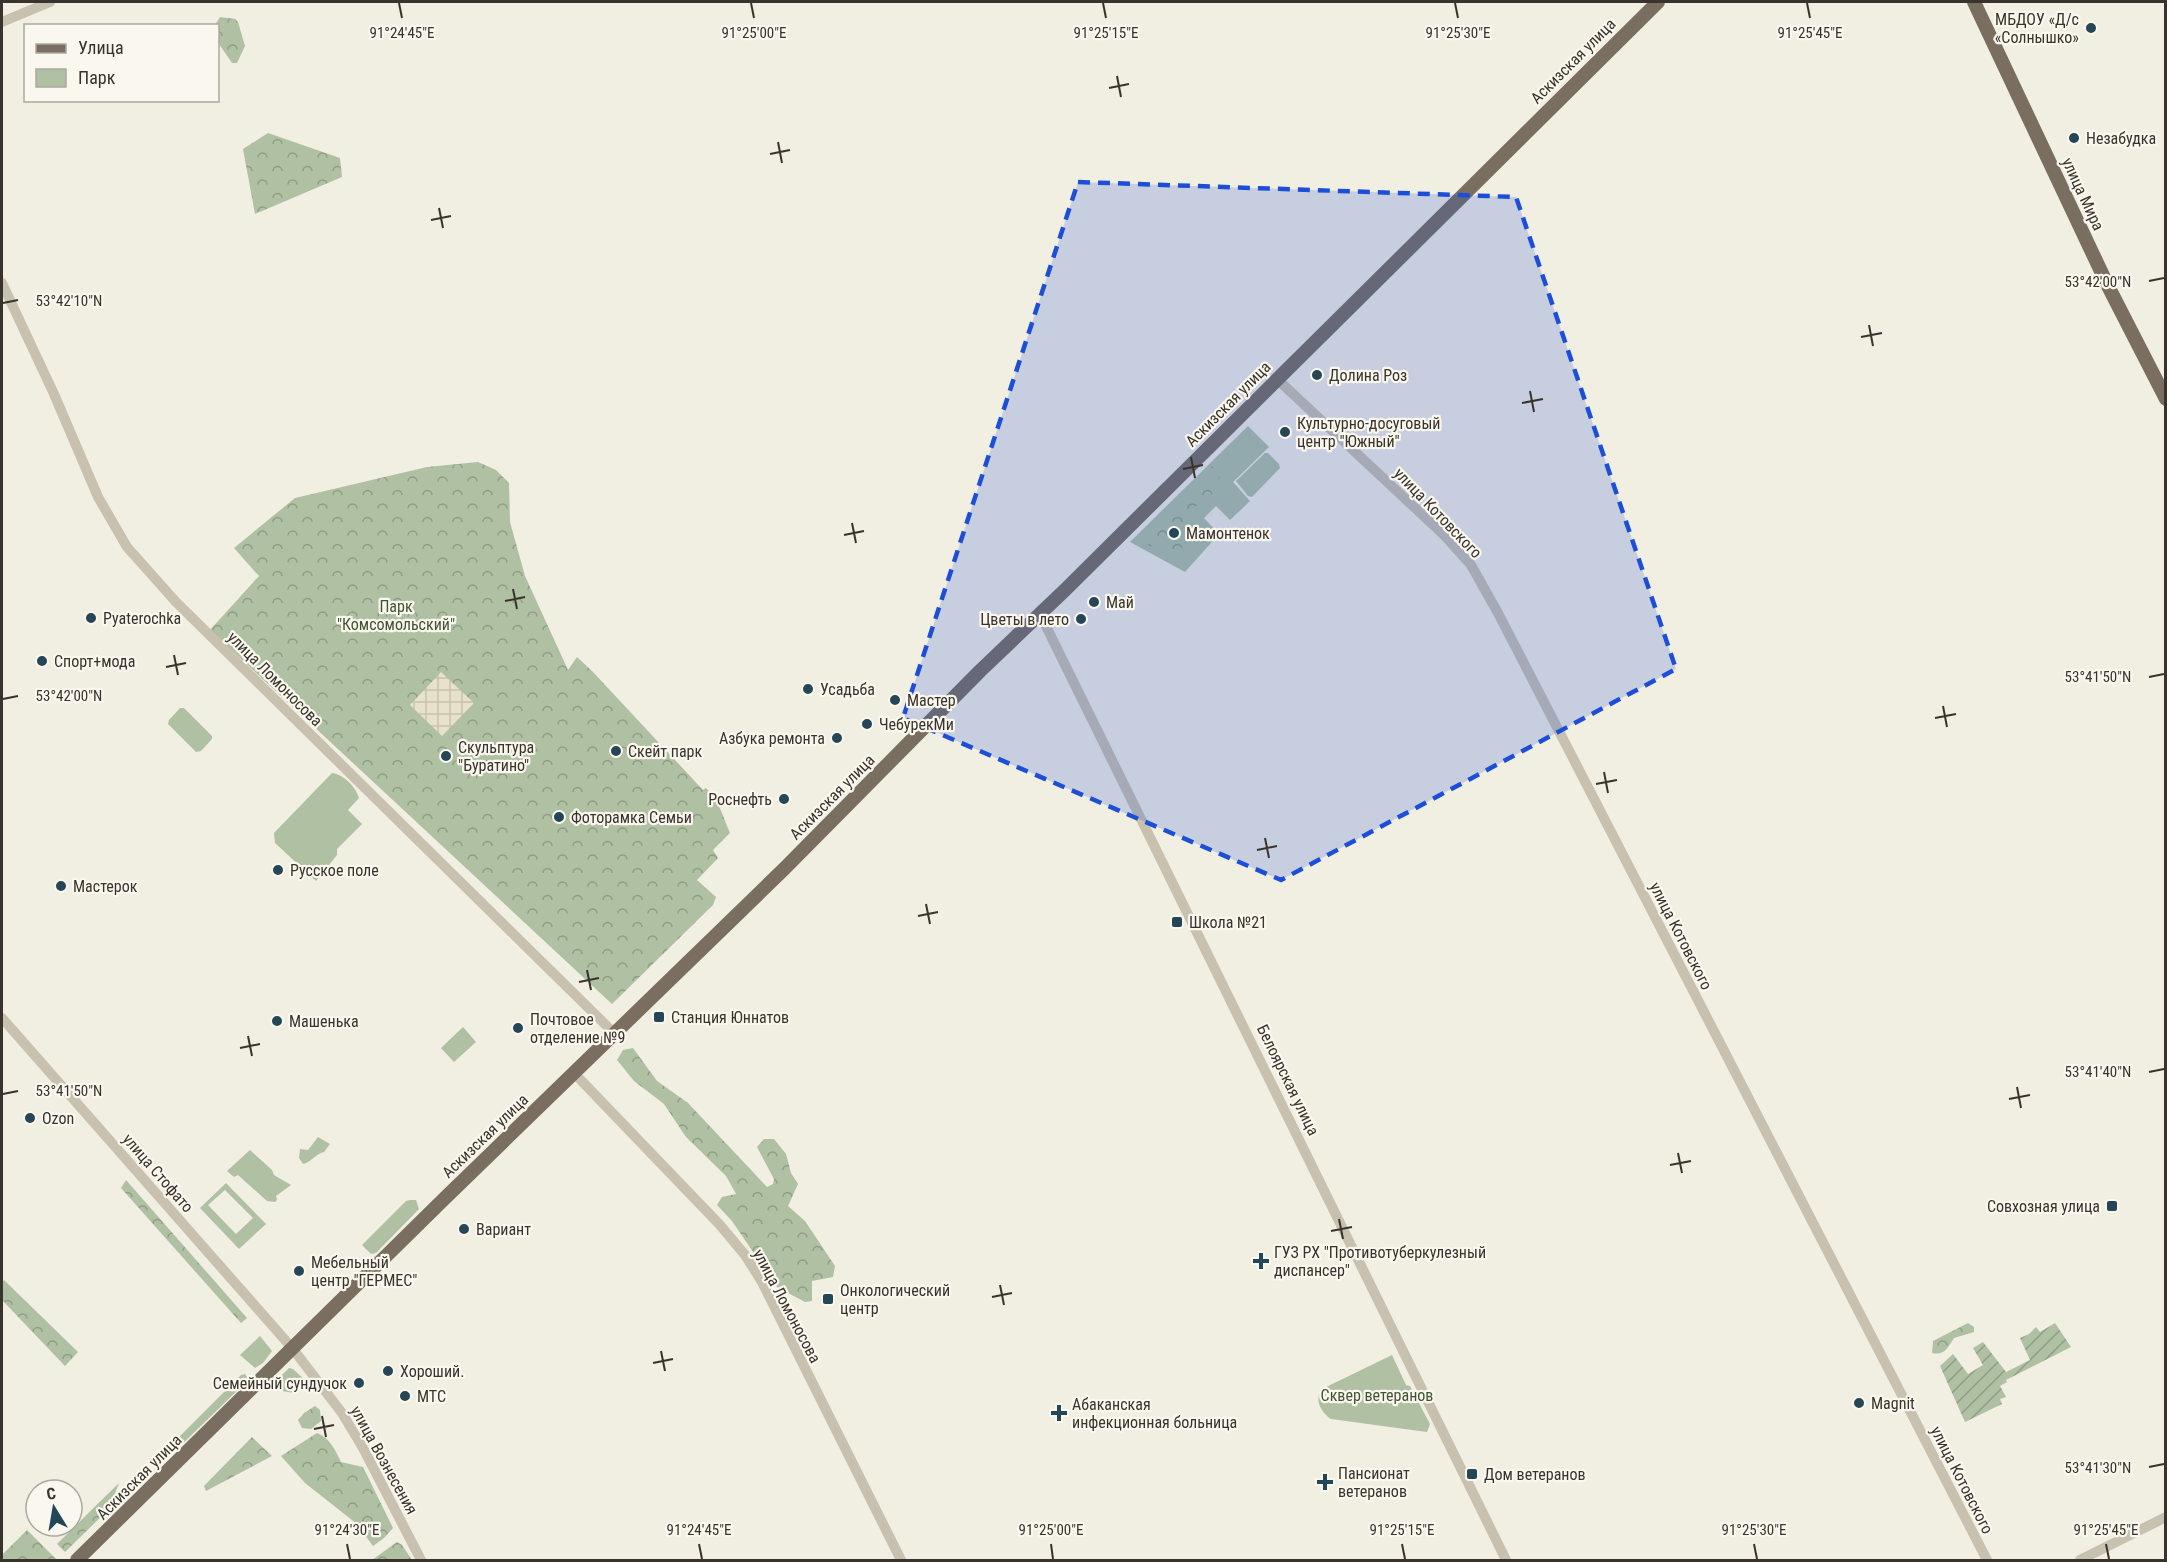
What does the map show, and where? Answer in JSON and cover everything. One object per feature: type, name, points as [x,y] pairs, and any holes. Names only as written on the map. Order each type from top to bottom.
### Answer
[{"type":"main road","name":"Аскизская улица","points":[[77,1560],[784,869],[980,671],[1041,614],[1658,2]]},
{"type":"main road","name":"улица Мира","points":[[1974,2],[2107,284],[2166,399]]},
{"type":"street","points":[[2,22],[50,2]]},
{"type":"street","name":"улица Ломоносова","points":[[2,284],[54,394],[98,497],[127,547],[176,602],[614,1033]]},
{"type":"street","name":"улица Котовского","points":[[1277,379],[1443,534],[1471,565],[1987,1560]]},
{"type":"street","name":"Белоярская улица","points":[[1041,614],[1506,1560]]},
{"type":"street","name":"улица Стофато","points":[[2,1018],[293,1348]]},
{"type":"street","name":"улица Ломоносова","points":[[574,1073],[720,1225],[745,1255],[762,1282],[901,1560]]},
{"type":"street","name":"улица Вознесения","points":[[293,1348],[342,1413],[363,1448],[421,1560]]},
{"type":"street","points":[[2079,1560],[2166,1517]]},
{"type":"highlighted area","points":[[1078,182],[1516,197],[1676,669],[1281,880],[903,718]]},
{"type":"green space","points":[[220,17],[235,19],[238,22],[245,46],[237,63],[232,63],[219,44],[219,24],[216,24]]},
{"type":"green space","points":[[268,133],[340,158],[342,177],[255,214],[243,149]]},
{"type":"green space","points":[[1248,426],[1269,447],[1233,482],[1250,501],[1230,520],[1216,506],[1204,518],[1219,534],[1185,572],[1130,542]]},
{"type":"green space","points":[[1247,441],[1248,450],[1216,481],[1217,490],[1191,510],[1187,526],[1194,545],[1185,545],[1169,559],[1160,543],[1147,548],[1157,524],[1177,517],[1181,501],[1188,493],[1198,496],[1199,483],[1212,482],[1211,467],[1223,460],[1233,446]]},
{"type":"green space","points":[[1265,453],[1268,453],[1279,464],[1280,468],[1252,497],[1248,496],[1236,481]]},
{"type":"green space","name":"Парк \"Комсомольский\"","points":[[478,462],[496,470],[509,483],[510,522],[525,576],[568,670],[577,657],[593,672],[703,790],[706,788],[720,809],[730,833],[713,850],[718,858],[697,880],[716,897],[713,905],[612,1004],[210,630],[259,576],[234,548],[295,498],[427,467]]},
{"type":"green space","points":[[180,708],[184,708],[212,736],[201,751],[196,752],[168,724]]},
{"type":"green space","points":[[332,773],[345,778],[355,790],[359,798],[348,810],[362,824],[337,849],[337,855],[316,881],[275,843],[274,833]]},
{"type":"green space","points":[[463,1027],[476,1042],[454,1062],[441,1048]]},
{"type":"green space","points":[[633,1048],[657,1081],[688,1103],[767,1187],[773,1184],[774,1179],[757,1147],[764,1139],[774,1139],[786,1154],[791,1173],[798,1184],[788,1206],[805,1221],[835,1266],[833,1277],[812,1281],[812,1301],[805,1302],[777,1287],[732,1221],[717,1205],[722,1197],[736,1194],[726,1176],[686,1137],[664,1104],[634,1081],[617,1060],[623,1050]]},
{"type":"green space","points":[[318,1137],[330,1144],[324,1152],[303,1164],[299,1158],[300,1149],[308,1150]]},
{"type":"green space","points":[[250,1150],[272,1170],[274,1175],[291,1185],[276,1196],[275,1202],[267,1201],[238,1175],[234,1177],[227,1171]]},
{"type":"green space","points":[[126,1180],[247,1318],[241,1323],[121,1188]]},
{"type":"green space","points":[[226,1183],[266,1224],[239,1249],[200,1208]],"holes":[[[225,1190],[253,1218],[236,1234],[208,1205]]]},
{"type":"green space","points":[[416,1200],[419,1209],[376,1253],[371,1254],[362,1245],[406,1201]]},
{"type":"green space","points":[[4,1280],[78,1352],[65,1366],[2,1300]]},
{"type":"green space","points":[[1968,1323],[1974,1327],[1974,1332],[1954,1338],[1943,1352],[1932,1353],[1933,1341]]},
{"type":"green space","points":[[2055,1323],[2071,1347],[2006,1380],[2007,1382],[2000,1386],[2006,1397],[2000,1399],[2002,1404],[1965,1422],[1940,1366],[1953,1354],[1968,1374],[1983,1365],[1973,1348],[1983,1342],[2006,1372],[2030,1360],[2020,1338],[2029,1334],[2036,1327],[2040,1332]]},
{"type":"green space","points":[[260,1336],[272,1351],[263,1363],[255,1368],[240,1355]]},
{"type":"green space","name":"Сквер ветеранов","points":[[1392,1355],[1406,1385],[1410,1386],[1430,1424],[1427,1432],[1331,1419],[1324,1413],[1319,1401],[1322,1389]]},
{"type":"green space","points":[[289,1368],[307,1382],[295,1393],[268,1389]]},
{"type":"green space","points":[[245,1374],[247,1377],[245,1383],[170,1456],[163,1458],[162,1454],[241,1375]]},
{"type":"green space","points":[[315,1406],[320,1410],[321,1421],[311,1429],[302,1428],[298,1420]]},
{"type":"green space","points":[[317,1433],[329,1441],[341,1462],[363,1467],[393,1528],[373,1546],[357,1524],[305,1483],[281,1456]]},
{"type":"green space","points":[[252,1437],[272,1456],[206,1491],[204,1486]]},
{"type":"green space","points":[[119,1483],[109,1509],[84,1533],[84,1517]]},
{"type":"green space","points":[[24,1533],[24,1538],[35,1538],[57,1560],[2,1560],[2,1555]]},
{"type":"green space","points":[[63,1538],[79,1538],[65,1552],[57,1544]]},
{"type":"green space","points":[[397,1542],[402,1545],[412,1560],[372,1560]]},
{"type":"shaded area","points":[[441,672],[474,703],[442,736],[410,705]]},
{"type":"place","name":"МБДОУ «Д/с «Солнышко»","points":[[2091,28]]},
{"type":"place","name":"Незабудка","points":[[2074,138]]},
{"type":"place","name":"Долина Роз","points":[[1317,375]]},
{"type":"place","name":"Культурно-досуговый центр \"Южный\"","points":[[1285,432]]},
{"type":"place","name":"Мамонтенок","points":[[1174,533]]},
{"type":"place","name":"Май","points":[[1094,602]]},
{"type":"place","name":"Pyaterochka","points":[[91,618]]},
{"type":"place","name":"Цветы в лето","points":[[1081,619]]},
{"type":"place","name":"Спорт+мода","points":[[42,661]]},
{"type":"place","name":"Усадьба","points":[[808,689]]},
{"type":"place","name":"Мастер","points":[[895,700]]},
{"type":"place","name":"ЧебурекМи","points":[[867,724]]},
{"type":"place","name":"Азбука ремонта","points":[[837,738]]},
{"type":"place","name":"Скейт парк","points":[[616,751]]},
{"type":"place","name":"Скульптура \"Буратино\"","points":[[446,756]]},
{"type":"place","name":"Роснефть","points":[[784,799]]},
{"type":"place","name":"Фоторамка Семьи","points":[[559,817]]},
{"type":"place","name":"Русское поле","points":[[278,870]]},
{"type":"place","name":"Мастерок","points":[[61,886]]},
{"type":"place","name":"Школа №21","points":[[1177,922]]},
{"type":"place","name":"Станция Юннатов","points":[[659,1017]]},
{"type":"place","name":"Машенька","points":[[277,1021]]},
{"type":"place","name":"Почтовое отделение №9","points":[[518,1028]]},
{"type":"place","name":"Ozon","points":[[30,1118]]},
{"type":"place","name":"Совхозная улица","points":[[2112,1206]]},
{"type":"place","name":"Вариант","points":[[464,1229]]},
{"type":"place","name":"ГУЗ РХ \"Противотуберкулезный диспансер\"","points":[[1261,1261]]},
{"type":"place","name":"Мебельный центр \"ГЕРМЕС\"","points":[[299,1271]]},
{"type":"place","name":"Онкологический центр","points":[[828,1299]]},
{"type":"place","name":"Хороший.","points":[[388,1371]]},
{"type":"place","name":"Семейный сундучок","points":[[359,1383]]},
{"type":"place","name":"МТС","points":[[405,1396]]},
{"type":"place","name":"Magnit","points":[[1859,1403]]},
{"type":"place","name":"Абаканская инфекционная больница","points":[[1059,1413]]},
{"type":"place","name":"Дом ветеранов","points":[[1472,1474]]},
{"type":"place","name":"Пансионат ветеранов","points":[[1325,1482]]}]
